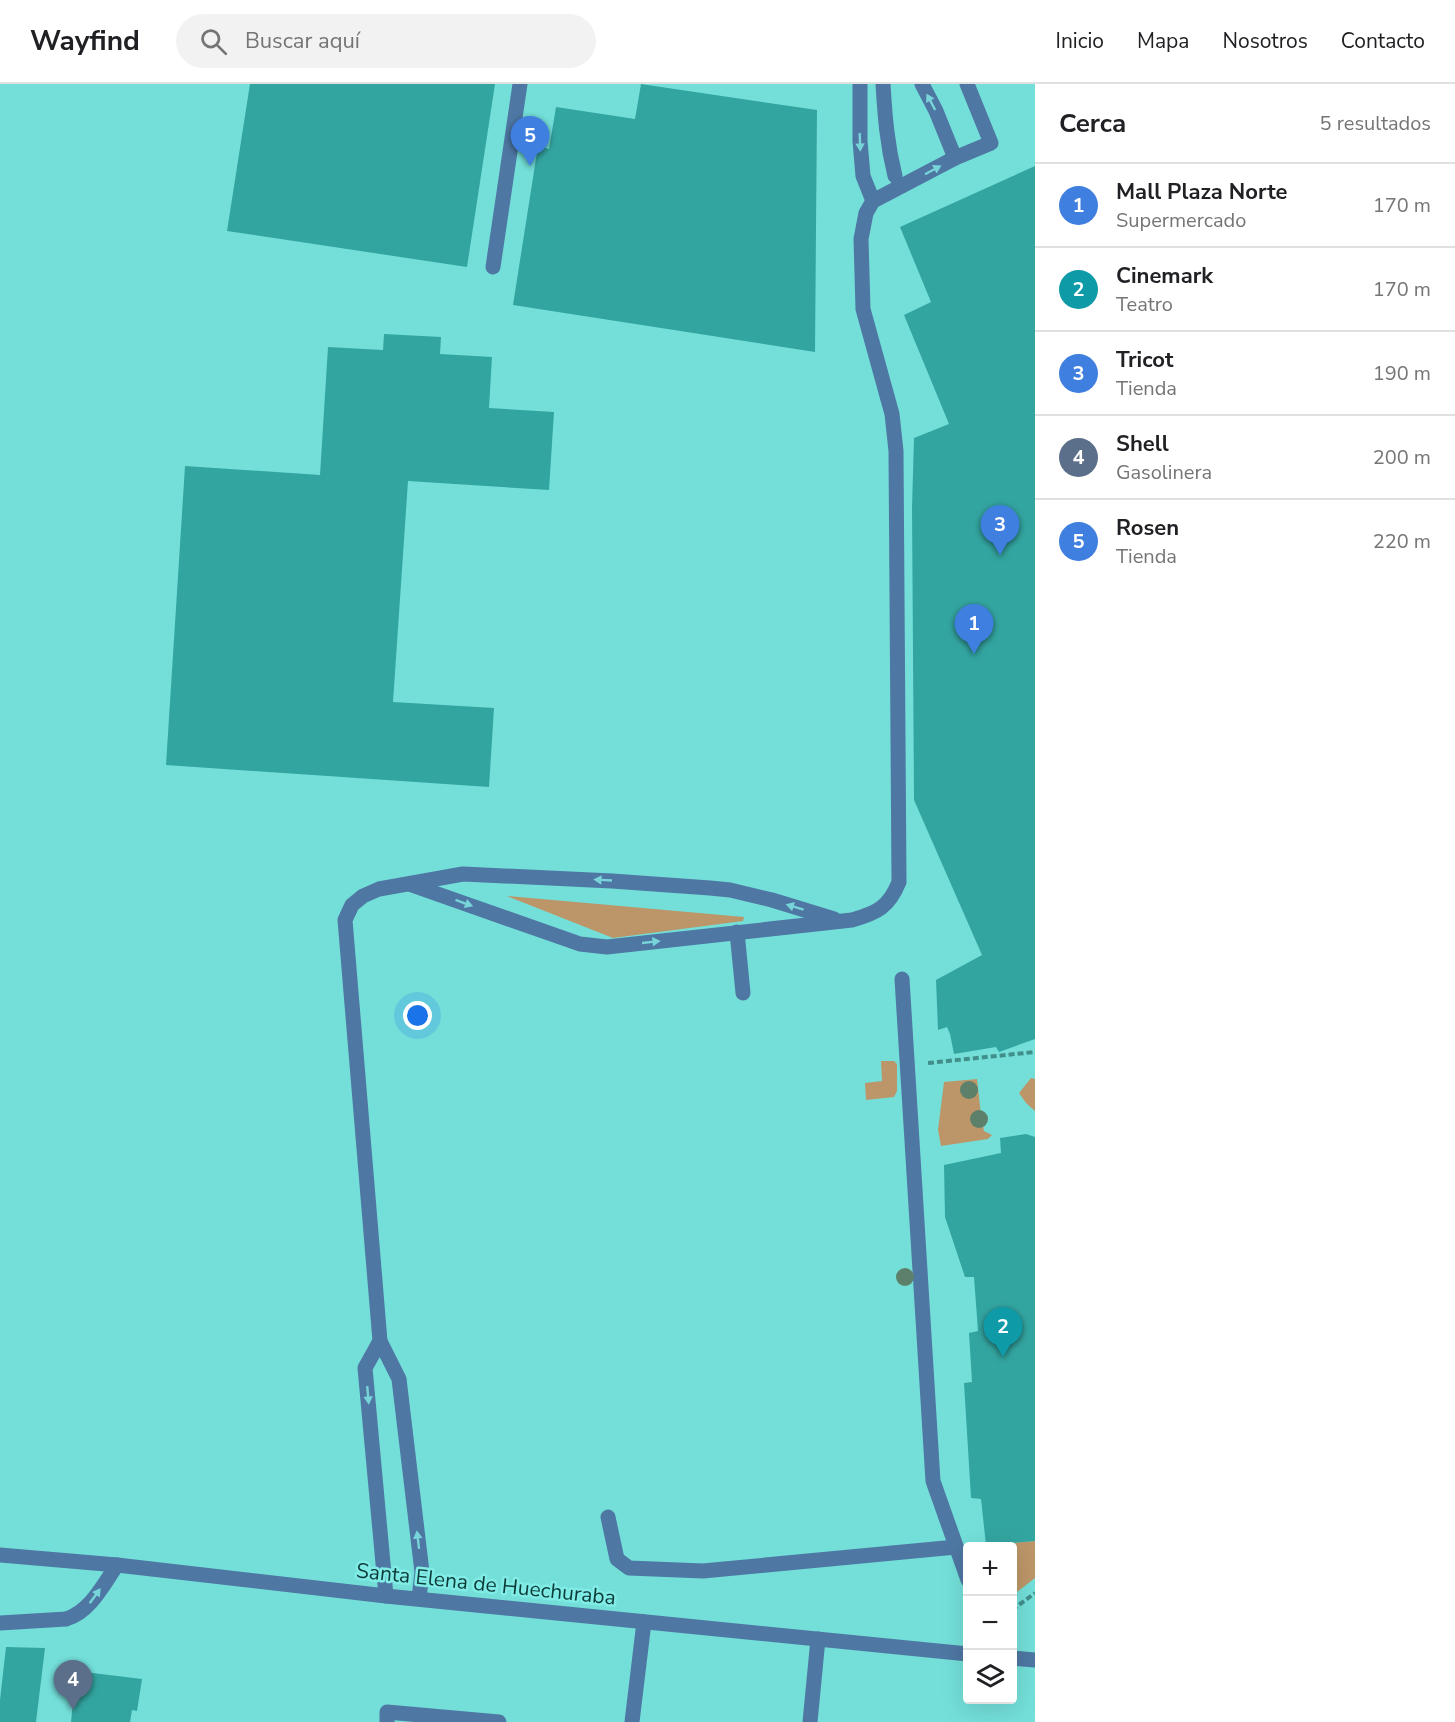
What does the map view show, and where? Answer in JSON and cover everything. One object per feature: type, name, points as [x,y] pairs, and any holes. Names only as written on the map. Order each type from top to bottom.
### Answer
[{"type":"street","points":[[493,267],[520,84]]},
{"type":"street","points":[[860,84],[862,176],[873,201]]},
{"type":"street","points":[[883,84],[885,129],[895,176]]},
{"type":"street","points":[[922,84],[955,158]]},
{"type":"street","points":[[409,884],[580,944],[607,946],[852,920],[884,907],[891,899],[899,882],[894,426],[862,309],[861,239],[866,213],[873,201],[955,158],[991,143],[967,84]]},
{"type":"street","points":[[419,1598],[422,1572],[399,1379],[380,1341],[345,920],[352,905],[363,896],[379,889],[463,874],[612,881],[730,890],[772,900],[828,918],[852,920]]},
{"type":"street","points":[[737,932],[743,993]]},
{"type":"street","points":[[903,979],[933,1481],[963,1566]]},
{"type":"street","points":[[380,1341],[365,1368],[386,1596]]},
{"type":"street","points":[[608,1516],[617,1559],[629,1568],[703,1571],[956,1547]]},
{"type":"street","name":"Santa Elena de Huechuraba","points":[[0,1555],[117,1565],[386,1596],[963,1654]]},
{"type":"street","points":[[0,1623],[75,1617],[85,1609],[117,1565]]},
{"type":"street","points":[[632,1722],[644,1622]]},
{"type":"street","points":[[810,1722],[818,1640]]},
{"type":"street","points":[[1017,1658],[1035,1660]]},
{"type":"street","points":[[387,1722],[387,1712],[500,1722]]},
{"type":"path","points":[[908,1065],[1035,1053]]},
{"type":"path","points":[[1017,1606],[1035,1593]]},
{"type":"shaded area","points":[[507,896],[744,917],[743,921],[613,938]]},
{"type":"shaded area","points":[[881,1061],[894,1061],[897,1064],[897,1091],[894,1097],[866,1100],[865,1083],[882,1081]]},
{"type":"shaded area","points":[[1031,1078],[1035,1079],[1035,1111],[1019,1093]]},
{"type":"shaded area","points":[[977,1079],[984,1131],[992,1135],[988,1139],[941,1146],[938,1130],[944,1082]]},
{"type":"shaded area","points":[[1035,1541],[1035,1578],[1017,1592],[1017,1542]]},
{"type":"building","points":[[250,84],[495,84],[467,267],[227,231]]},
{"type":"building","points":[[641,84],[817,110],[815,352],[513,305],[538,146],[549,149],[556,107],[635,119]]},
{"type":"building","points":[[1035,166],[1035,1039],[999,1052],[996,1047],[954,1054],[947,1027],[938,1030],[936,980],[982,955],[914,800],[912,508],[914,438],[949,424],[904,315],[931,302],[900,227]]},
{"type":"building","points":[[384,334],[441,337],[440,354],[492,357],[489,408],[554,412],[549,490],[408,481],[393,702],[494,708],[489,787],[166,765],[185,466],[320,475],[328,347],[383,350]]},
{"type":"building","points":[[1026,1134],[1035,1137],[1035,1541],[1017,1542],[986,1542],[981,1499],[971,1498],[964,1383],[972,1382],[969,1333],[978,1331],[974,1277],[965,1277],[945,1217],[944,1165],[1001,1153],[1000,1138]]},
{"type":"building","points":[[6,1647],[45,1648],[36,1722],[0,1722]]},
{"type":"building","points":[[76,1671],[142,1679],[137,1711],[132,1710],[130,1722],[71,1722]]},
{"type":"place","name":"Rosen","points":[[530,166]]},
{"type":"place","name":"Tricot","points":[[1000,555]]},
{"type":"place","name":"Mall Plaza Norte","points":[[974,654]]},
{"type":"place","name":"Cinemark","points":[[1003,1357]]},
{"type":"place","name":"Shell","points":[[73,1710]]}]
